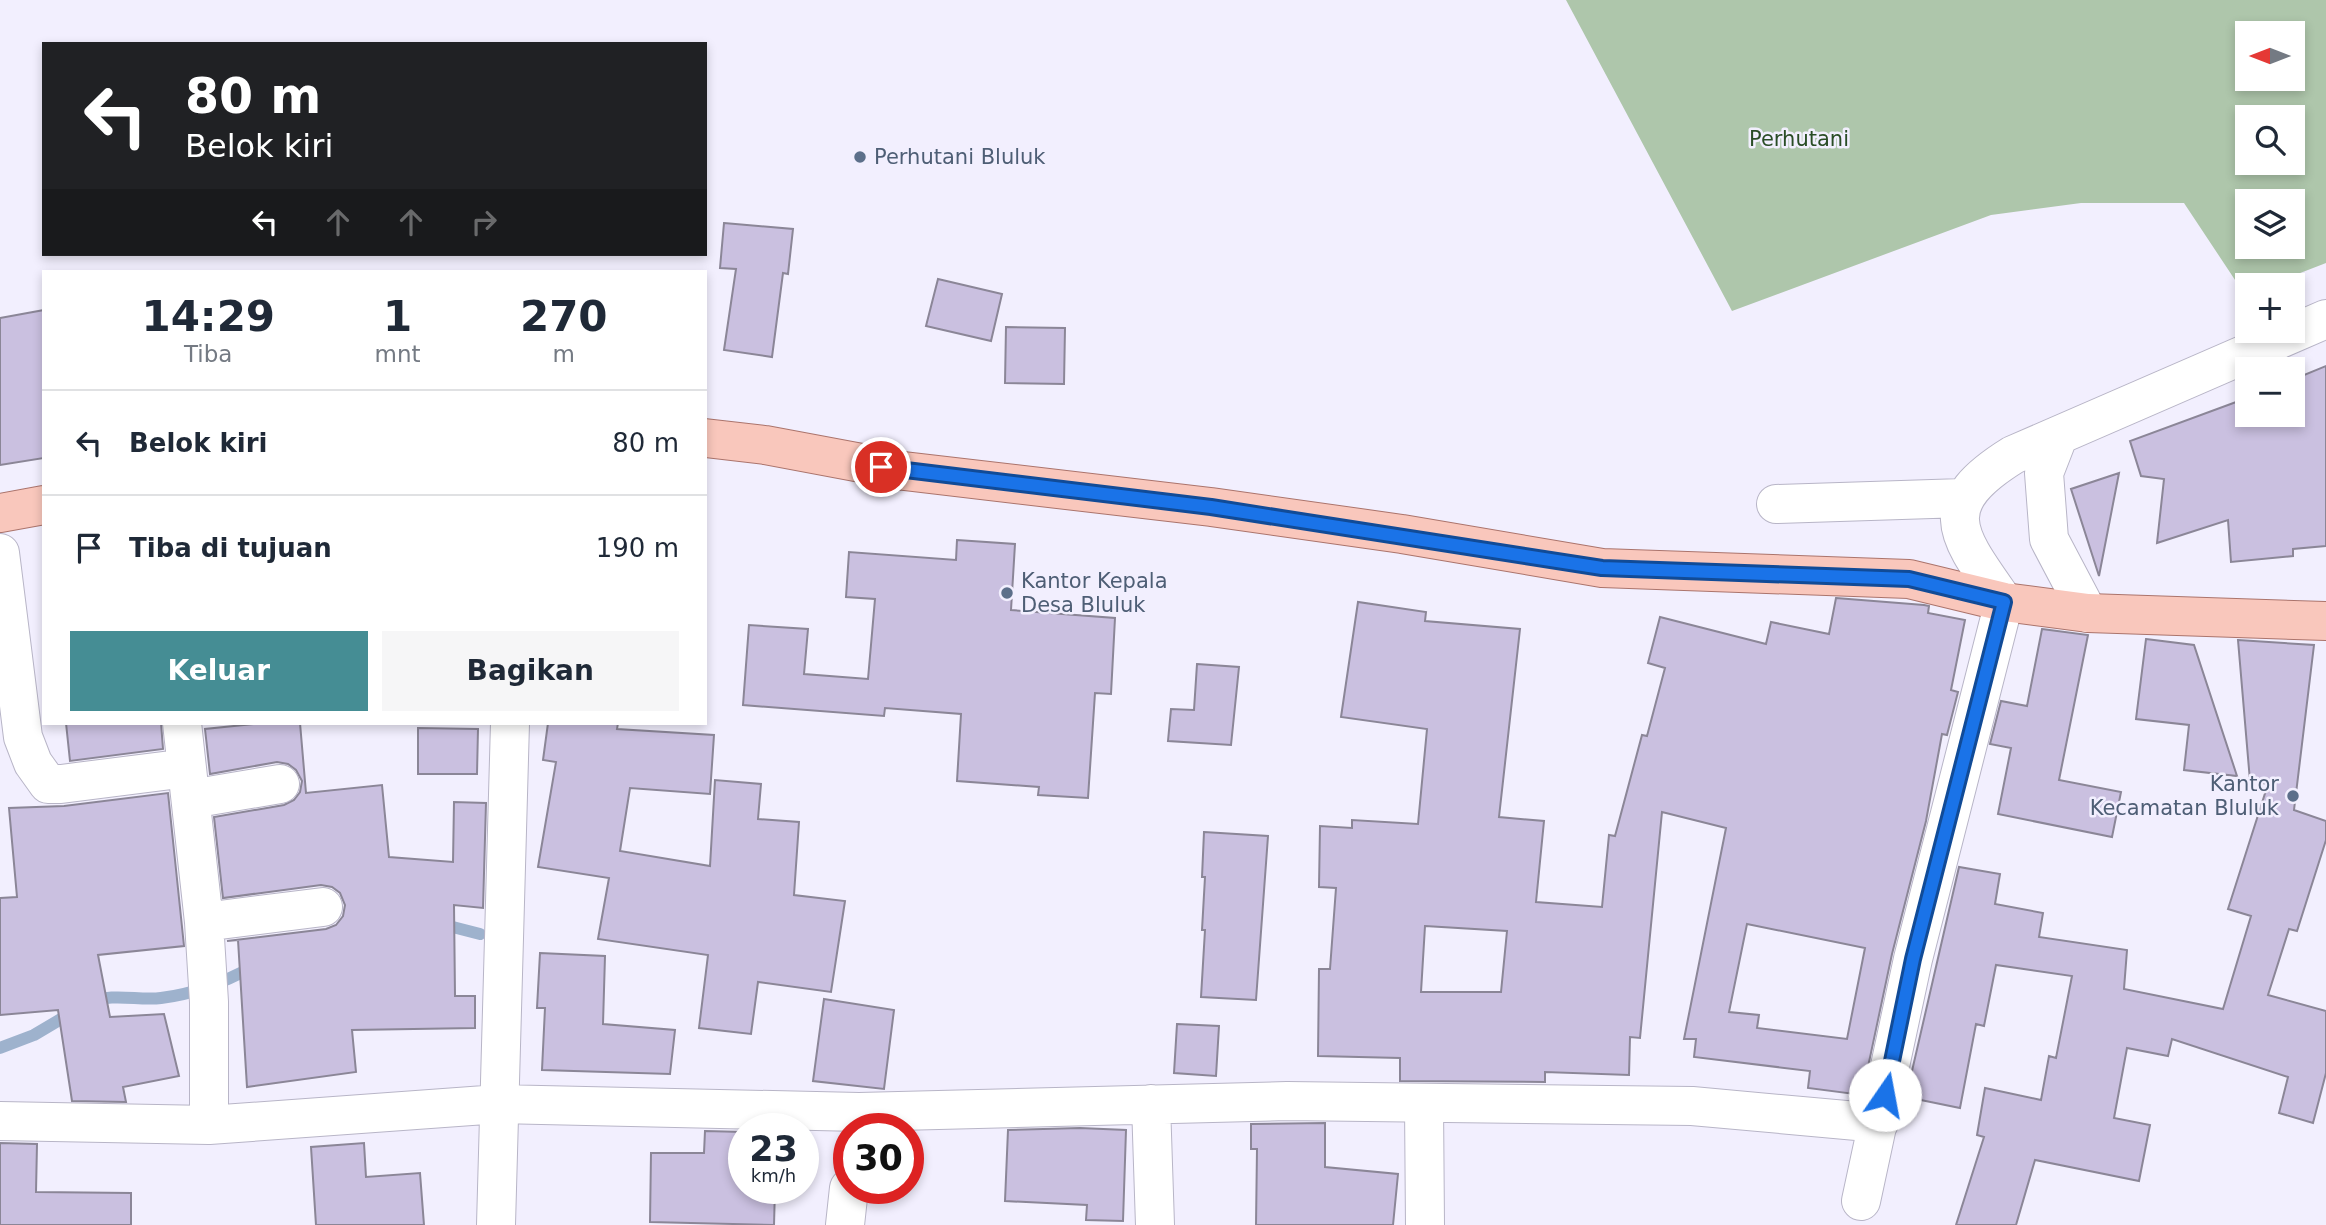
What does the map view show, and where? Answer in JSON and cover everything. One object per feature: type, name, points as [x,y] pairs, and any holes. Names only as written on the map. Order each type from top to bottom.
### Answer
[{"type":"main road","points":[[707,438],[765,445],[904,471],[1211,507],[1361,528],[1602,568],[1909,579],[2004,602],[2088,613],[2326,621]]},
{"type":"main road","points":[[0,513],[42,505]]},
{"type":"street","points":[[1861,1201],[1913,959],[2004,602],[1963,542],[1959,523],[1963,498],[1982,474],[2013,455],[2326,319]]},
{"type":"street","points":[[2058,437],[2044,473],[2049,539],[2088,613]]},
{"type":"street","points":[[1776,504],[1963,498]]},
{"type":"street","points":[[0,553],[23,737],[40,775],[48,784],[280,784]]},
{"type":"street","points":[[182,725],[204,922],[209,1002],[209,1125]]},
{"type":"street","points":[[496,1225],[510,725]]},
{"type":"street","points":[[204,922],[323,907]]},
{"type":"street","points":[[924,1116],[1151,1104],[1287,1101],[1692,1106],[1879,1123]]},
{"type":"street","points":[[0,1121],[209,1125],[499,1104],[833,1119]]},
{"type":"street","points":[[1151,1104],[1155,1225]]},
{"type":"street","points":[[1424,1104],[1425,1225]]},
{"type":"street","points":[[845,1225],[847,1204]]},
{"type":"green space","name":"Perhutani","points":[[1566,0],[2326,0],[2326,263],[2300,273],[2235,273],[2235,280],[2184,203],[2081,203],[1991,215],[1732,311]]},
{"type":"building","points":[[724,223],[793,229],[788,274],[783,273],[772,357],[724,350],[736,269],[720,268]]},
{"type":"building","points":[[938,279],[1002,294],[991,341],[926,326]]},
{"type":"building","points":[[42,310],[42,458],[0,465],[0,318]]},
{"type":"building","points":[[1006,327],[1065,328],[1064,384],[1005,383]]},
{"type":"building","points":[[2326,366],[2326,546],[2293,549],[2293,556],[2231,562],[2228,520],[2157,543],[2164,479],[2141,476],[2130,441],[2235,402],[2235,427],[2305,427],[2305,375]]},
{"type":"building","points":[[2119,473],[2099,576],[2071,489]]},
{"type":"building","points":[[957,540],[1015,544],[1011,610],[1115,618],[1111,694],[1095,693],[1088,798],[1038,795],[1039,787],[957,781],[961,714],[885,708],[884,716],[743,705],[749,625],[808,629],[804,674],[868,679],[875,599],[846,597],[849,552],[956,560]]},
{"type":"building","points":[[1836,598],[1924,605],[1929,606],[1928,613],[1965,620],[1951,690],[1958,692],[1947,735],[1942,734],[1926,821],[1892,954],[1862,1095],[1808,1088],[1810,1071],[1694,1057],[1696,1039],[1684,1039],[1726,828],[1662,812],[1640,1038],[1630,1037],[1629,1075],[1545,1072],[1545,1082],[1400,1081],[1400,1058],[1318,1056],[1319,969],[1330,969],[1336,888],[1319,887],[1320,826],[1352,828],[1352,820],[1418,824],[1427,729],[1341,717],[1358,602],[1426,612],[1425,621],[1520,629],[1499,817],[1544,821],[1536,902],[1602,907],[1609,835],[1615,836],[1642,735],[1647,736],[1665,668],[1648,663],[1660,617],[1766,644],[1771,622],[1829,634]],"holes":[[[1747,924],[1865,948],[1847,1039],[1757,1028],[1759,1015],[1729,1012]],[[1425,926],[1507,931],[1501,992],[1421,992]]]},
{"type":"building","points":[[2042,629],[2088,635],[2059,780],[2121,792],[2112,837],[1998,814],[2011,748],[1990,744],[2001,701],[2027,706]]},
{"type":"building","points":[[2146,639],[2194,645],[2237,776],[2184,770],[2189,725],[2136,719]]},
{"type":"building","points":[[2238,640],[2314,645],[2294,810],[2326,821],[2326,840],[2297,931],[2289,929],[2268,995],[2326,1011],[2326,1073],[2313,1123],[2279,1113],[2288,1077],[2172,1039],[2168,1056],[2127,1048],[2114,1118],[2150,1125],[2139,1181],[2035,1160],[2016,1225],[1956,1225],[1984,1137],[1977,1135],[1985,1088],[2041,1100],[2049,1056],[2056,1058],[2072,976],[1996,965],[1984,1026],[1976,1024],[1960,1108],[1906,1097],[1959,867],[2000,874],[1995,904],[2043,913],[2039,937],[2127,950],[2124,989],[2223,1009],[2251,916],[2228,909],[2268,784],[2250,781]]},
{"type":"building","points":[[1197,664],[1239,667],[1231,745],[1168,741],[1171,709],[1194,710]]},
{"type":"building","points":[[66,725],[161,725],[163,749],[70,761]]},
{"type":"building","points":[[243,725],[300,725],[306,793],[382,785],[389,857],[453,862],[454,802],[486,803],[483,908],[454,905],[455,996],[475,996],[475,1028],[352,1030],[356,1072],[247,1087],[238,940],[227,941],[326,929],[336,925],[343,916],[345,905],[340,893],[332,887],[321,885],[223,898],[214,817],[284,805],[294,800],[300,792],[302,781],[296,770],[288,764],[277,762],[210,774],[205,729]]},
{"type":"building","points":[[548,725],[618,725],[617,729],[714,735],[710,794],[630,788],[620,851],[710,866],[715,780],[761,784],[758,819],[799,822],[794,895],[845,901],[831,992],[758,982],[751,1034],[699,1028],[708,955],[598,939],[609,878],[538,867],[556,762],[543,760]]},
{"type":"building","points":[[418,728],[478,729],[477,774],[418,774]]},
{"type":"building","points":[[168,793],[184,946],[98,955],[110,1017],[164,1014],[179,1076],[123,1087],[126,1102],[72,1101],[58,1010],[0,1015],[0,898],[17,897],[9,808],[64,806]]},
{"type":"building","points":[[1204,832],[1268,836],[1256,1000],[1201,997],[1205,930],[1202,930]]},
{"type":"building","points":[[540,953],[605,956],[603,1024],[675,1030],[670,1074],[542,1070],[545,1008],[537,1008]]},
{"type":"building","points":[[824,999],[894,1010],[884,1089],[813,1081]]},
{"type":"building","points":[[1177,1024],[1219,1026],[1216,1076],[1174,1073]]},
{"type":"building","points":[[1325,1123],[1325,1167],[1398,1174],[1393,1225],[1256,1225],[1257,1149],[1251,1149],[1251,1124]]},
{"type":"building","points":[[1008,1130],[1126,1130],[1123,1221],[1086,1220],[1087,1205],[1005,1201]]},
{"type":"building","points":[[705,1131],[728,1132],[728,1204],[775,1204],[774,1225],[650,1222],[651,1153],[704,1153]]},
{"type":"building","points":[[0,1143],[37,1144],[36,1192],[131,1193],[131,1225],[0,1225]]},
{"type":"building","points":[[364,1143],[366,1177],[420,1173],[424,1225],[316,1225],[311,1147]]},
{"type":"waterway","points":[[441,924],[480,934]]},
{"type":"waterway","points":[[90,1003],[107,998],[152,999],[186,994],[221,982],[254,966]]},
{"type":"waterway","points":[[0,1048],[34,1035],[71,1013]]},
{"type":"place","name":"Perhutani Bluluk","points":[[860,157]]},
{"type":"place","name":"Kantor Kepala Desa Bluluk","points":[[1007,593]]},
{"type":"place","name":"Kantor Kecamatan Bluluk","points":[[2293,796]]},
{"type":"route","points":[[881,467],[1211,507],[1402,534],[1602,568],[1909,579],[2004,602],[1913,959],[1885,1095]]}]
